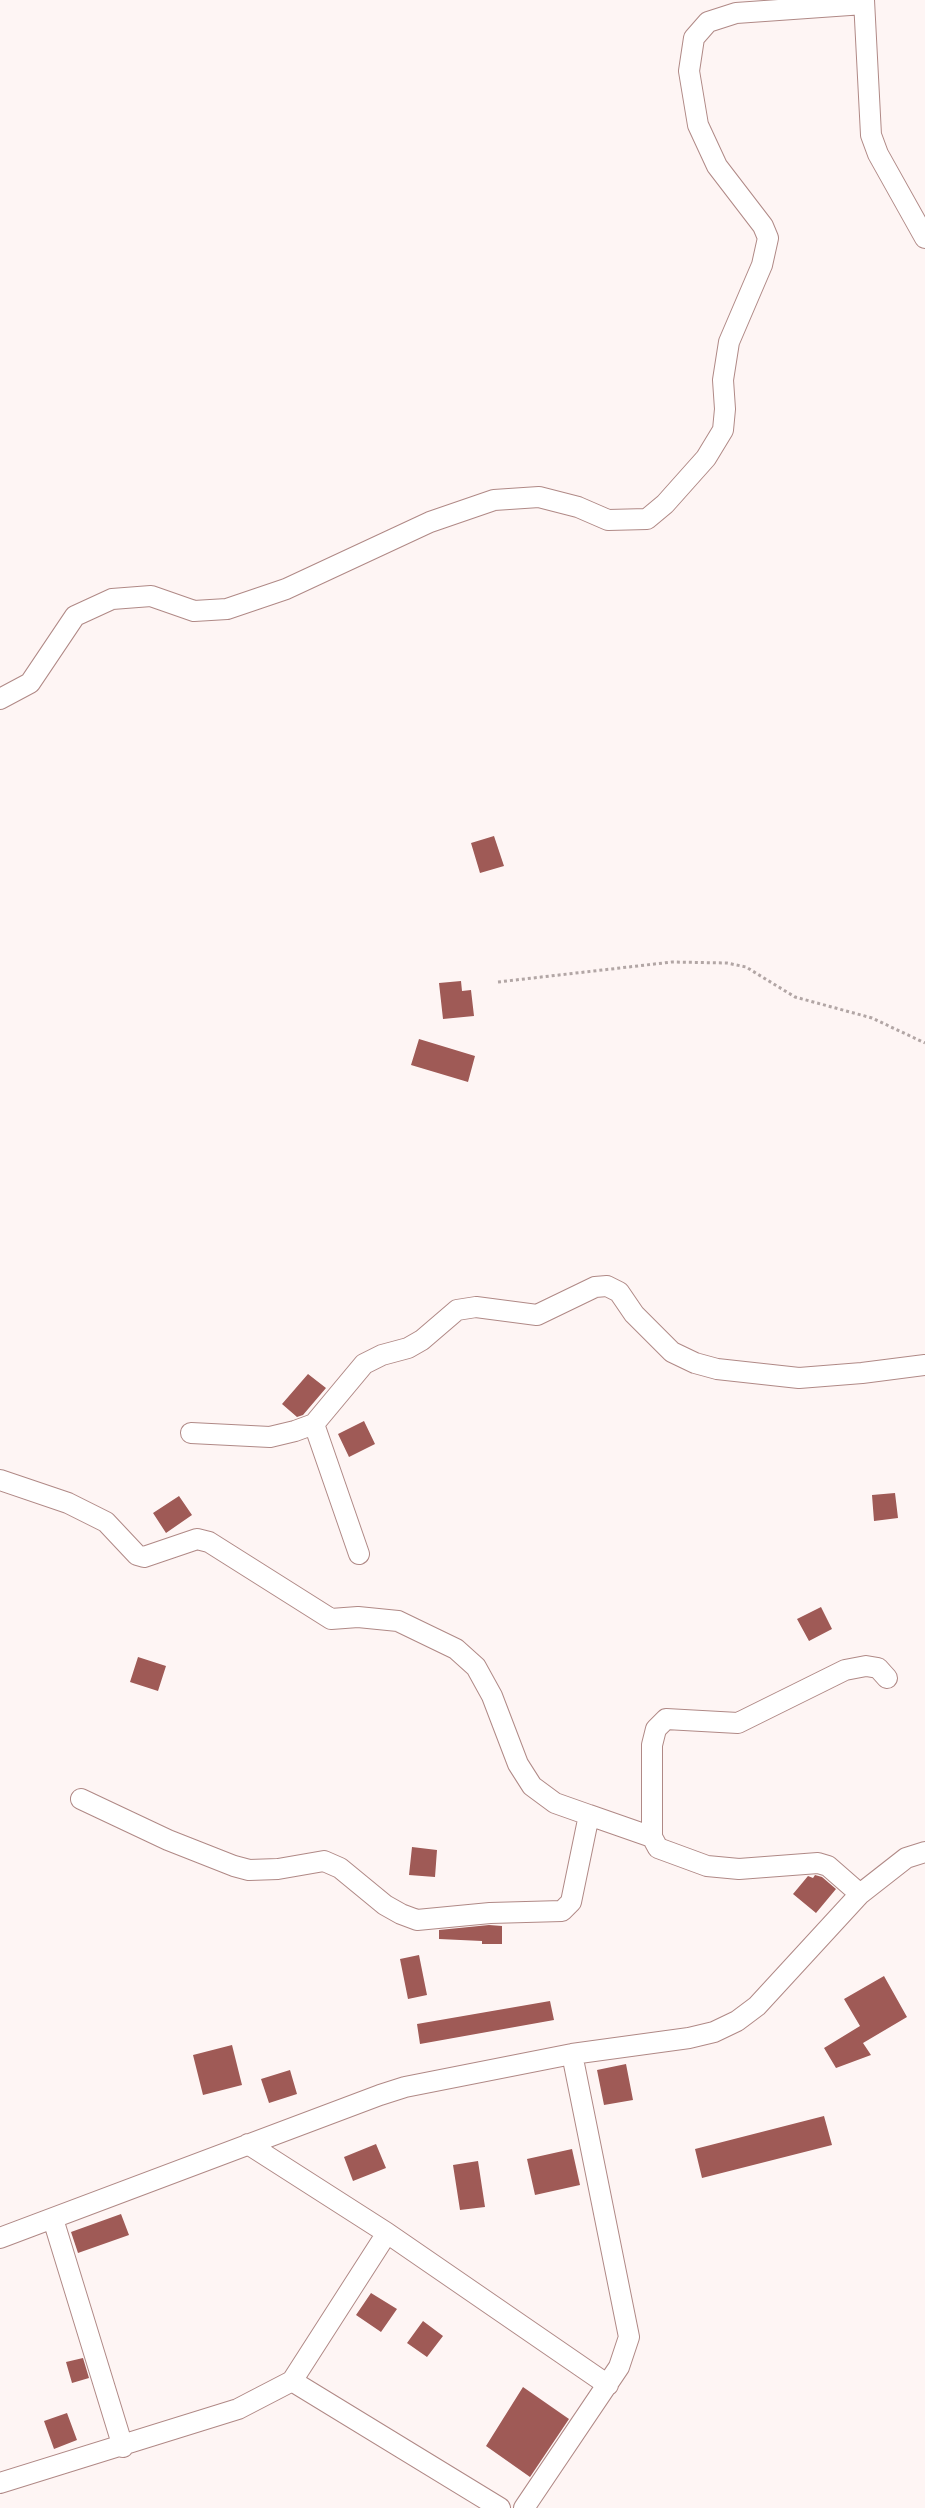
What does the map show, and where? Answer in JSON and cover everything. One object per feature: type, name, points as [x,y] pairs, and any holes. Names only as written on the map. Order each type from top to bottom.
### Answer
[{"type":"street","points":[[0,699],[30,683],[75,616],[112,599],[151,596],[194,611],[227,609],[286,589],[430,522],[494,500],[539,496],[578,507],[608,520],[647,519],[656,512],[706,458],[723,430],[725,409],[723,380],[729,342],[762,265],[768,238],[763,226],[717,166],[699,125],[689,70],[694,39],[708,22],[736,13],[864,2],[872,135],[878,154],[925,238]]},
{"type":"street","points":[[191,1433],[270,1437],[314,1424],[364,1364],[382,1354],[408,1348],[422,1340],[457,1310],[476,1307],[537,1315],[595,1287],[607,1286],[619,1292],[634,1314],[672,1352],[695,1363],[717,1369],[800,1378],[925,1365]]},
{"type":"street","points":[[314,1424],[359,1554]]},
{"type":"street","points":[[0,1480],[68,1503],[106,1522],[137,1555],[144,1557],[197,1539],[209,1542],[331,1619],[358,1617],[398,1621],[456,1649],[476,1666],[492,1696],[518,1764],[532,1786],[555,1803],[652,1837]]},
{"type":"street","points":[[860,1893],[828,1866],[818,1863],[739,1869],[707,1866],[658,1848],[652,1837],[652,1745],[656,1729],[666,1719],[738,1723],[846,1670],[866,1666],[878,1668],[887,1678]]},
{"type":"street","points":[[81,1799],[168,1840],[249,1870],[278,1869],[324,1861],[340,1868],[385,1905],[417,1920],[490,1913],[561,1911],[567,1908],[572,1902],[589,1815]]},
{"type":"street","points":[[0,2238],[355,2103],[405,2087],[572,2054],[689,2038],[714,2032],[736,2021],[757,2006],[860,1893],[906,1858],[925,1852]]},
{"type":"street","points":[[524,2508],[608,2385],[626,2354],[629,2337],[572,2054]]},
{"type":"street","points":[[248,2144],[387,2233],[608,2385]]},
{"type":"street","points":[[53,2219],[123,2446]]},
{"type":"street","points":[[0,2483],[238,2409],[292,2381],[387,2233]]},
{"type":"street","points":[[292,2381],[500,2508]]},
{"type":"path","points":[[498,982],[672,962],[727,963],[746,967],[795,998],[872,1018],[925,1043]]},
{"type":"building","points":[[494,836],[504,866],[480,873],[471,843]]},
{"type":"building","points":[[461,981],[462,991],[471,990],[474,1016],[443,1019],[439,983]]},
{"type":"building","points":[[419,1039],[475,1056],[468,1082],[411,1065]]},
{"type":"building","points":[[308,1374],[326,1388],[303,1415],[297,1417],[282,1404]]},
{"type":"building","points":[[364,1421],[375,1444],[349,1457],[338,1434]]},
{"type":"building","points":[[895,1493],[898,1518],[874,1521],[872,1495]]},
{"type":"building","points":[[179,1496],[192,1515],[166,1533],[153,1513]]},
{"type":"building","points":[[821,1607],[832,1629],[809,1641],[797,1619]]},
{"type":"building","points":[[138,1657],[166,1666],[158,1691],[130,1682]]},
{"type":"building","points":[[412,1847],[437,1850],[435,1877],[409,1875]]},
{"type":"building","points":[[815,1875],[822,1877],[836,1889],[816,1913],[793,1894],[808,1876],[813,1878]]},
{"type":"building","points":[[489,1925],[502,1926],[502,1944],[439,1939],[439,1930]]},
{"type":"building","points":[[419,1955],[427,1995],[408,1999],[400,1959]]},
{"type":"building","points":[[884,1976],[907,2017],[863,2043],[871,2055],[836,2068],[824,2048],[860,2026],[844,1999]]},
{"type":"building","points":[[550,2001],[554,2020],[420,2044],[417,2024]]},
{"type":"building","points":[[232,2045],[242,2085],[203,2095],[193,2055]]},
{"type":"building","points":[[626,2064],[633,2100],[604,2105],[597,2070]]},
{"type":"building","points":[[290,2070],[297,2094],[269,2103],[261,2079]]},
{"type":"building","points":[[824,2116],[832,2145],[702,2178],[695,2149]]},
{"type":"building","points":[[376,2144],[386,2168],[353,2181],[344,2157]]},
{"type":"building","points":[[572,2149],[580,2185],[535,2195],[527,2159]]},
{"type":"building","points":[[478,2161],[485,2207],[460,2210],[453,2165]]},
{"type":"building","points":[[121,2214],[129,2235],[78,2253],[71,2232]]},
{"type":"building","points":[[371,2293],[397,2309],[381,2332],[356,2315]]},
{"type":"building","points":[[423,2321],[443,2336],[427,2357],[407,2343]]},
{"type":"building","points":[[83,2358],[89,2378],[72,2383],[66,2362]]},
{"type":"building","points":[[523,2387],[569,2419],[530,2477],[486,2446]]},
{"type":"building","points":[[67,2413],[77,2440],[54,2449],[44,2421]]}]
